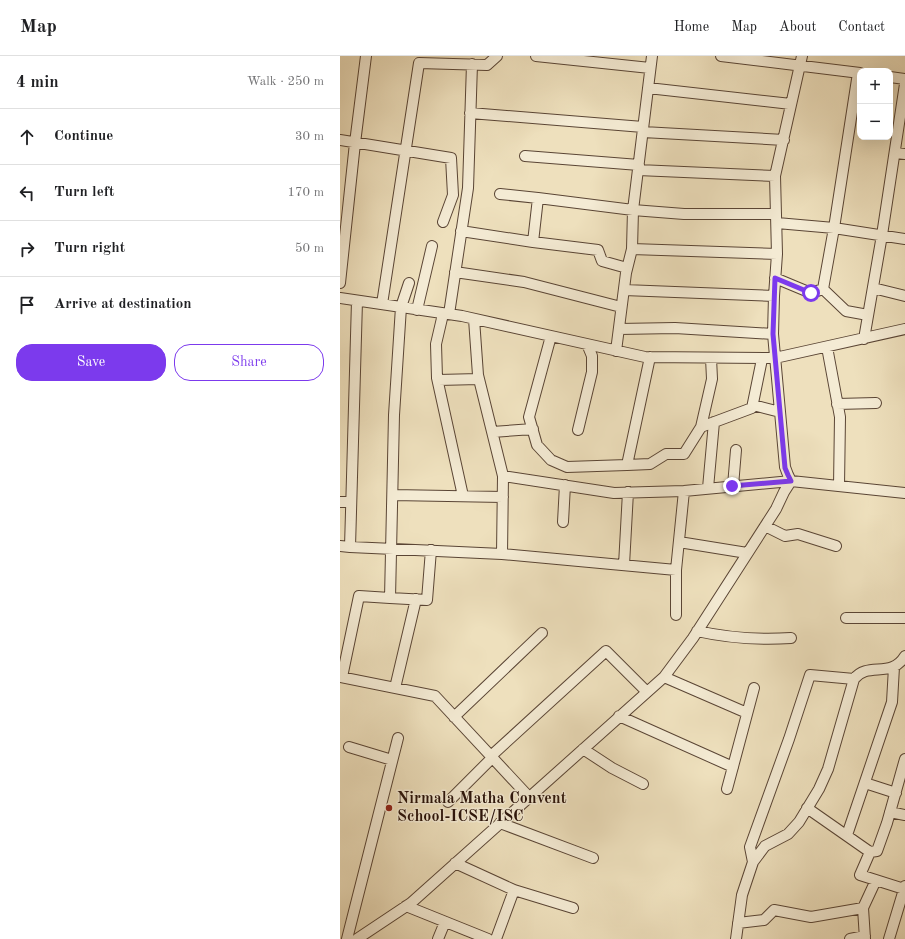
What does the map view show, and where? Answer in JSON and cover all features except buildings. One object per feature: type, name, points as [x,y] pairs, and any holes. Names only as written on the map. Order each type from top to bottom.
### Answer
[{"type":"street","points":[[340,283],[366,56]]},
{"type":"street","points":[[382,304],[418,63],[488,65],[497,56]]},
{"type":"street","points":[[536,56],[566,57],[650,68]]},
{"type":"street","points":[[616,351],[627,268],[632,249],[634,210],[652,56]]},
{"type":"street","points":[[721,56],[801,61],[857,73]]},
{"type":"street","points":[[791,481],[785,468],[773,334],[777,254],[775,176],[801,61]]},
{"type":"street","points":[[463,496],[438,380],[436,344],[446,314],[455,272],[468,188],[472,64]]},
{"type":"street","points":[[893,77],[905,78]]},
{"type":"street","points":[[823,290],[857,85]]},
{"type":"street","points":[[648,88],[791,104]]},
{"type":"street","points":[[864,339],[905,88]]},
{"type":"street","points":[[470,113],[643,130],[784,140]]},
{"type":"street","points":[[340,140],[451,158],[453,195],[443,222]]},
{"type":"street","points":[[894,153],[905,154]]},
{"type":"street","points":[[525,156],[639,167],[775,176]]},
{"type":"street","points":[[500,194],[634,210],[684,214],[777,218],[905,239]]},
{"type":"street","points":[[533,242],[538,198]]},
{"type":"street","points":[[461,231],[598,250],[602,261],[627,268]]},
{"type":"street","points":[[417,310],[432,246]]},
{"type":"street","points":[[632,249],[777,254]]},
{"type":"street","points":[[455,272],[524,282],[621,307]]},
{"type":"street","points":[[775,278],[811,293],[823,290]]},
{"type":"street","points":[[390,598],[394,415],[401,307],[409,283]]},
{"type":"street","points":[[873,288],[905,296]]},
{"type":"street","points":[[624,290],[774,296]]},
{"type":"street","points":[[823,290],[846,311],[868,315]]},
{"type":"street","points":[[340,298],[474,319],[616,351],[650,357],[775,358],[905,329]]},
{"type":"street","points":[[357,301],[351,502],[345,547],[502,554],[676,570]]},
{"type":"street","points":[[474,319],[479,379],[503,476],[502,554]]},
{"type":"street","points":[[619,329],[676,328],[773,334]]},
{"type":"street","points":[[551,336],[529,417],[537,445],[551,460],[567,467],[650,464],[666,454],[684,454],[701,427],[712,379],[711,358]]},
{"type":"street","points":[[578,430],[592,372],[592,356],[587,344]]},
{"type":"street","points":[[827,347],[840,417],[839,486]]},
{"type":"street","points":[[627,465],[650,357]]},
{"type":"street","points":[[701,427],[752,408],[762,359]]},
{"type":"street","points":[[438,380],[479,379]]},
{"type":"street","points":[[837,404],[876,403]]},
{"type":"street","points":[[753,405],[780,412]]},
{"type":"street","points":[[708,488],[714,422]]},
{"type":"street","points":[[492,432],[533,430]]},
{"type":"street","points":[[732,486],[736,450]]},
{"type":"street","points":[[503,476],[614,493],[684,491],[791,481],[905,493]]},
{"type":"street","points":[[357,939],[406,906],[529,798],[664,676],[697,631],[776,509],[791,481]]},
{"type":"street","points":[[563,522],[565,485]]},
{"type":"street","points":[[676,615],[676,570],[684,491]]},
{"type":"street","points":[[624,566],[628,492]]},
{"type":"street","points":[[393,495],[503,497]]},
{"type":"street","points":[[340,502],[351,502]]},
{"type":"street","points":[[765,526],[785,536],[798,534],[836,546]]},
{"type":"street","points":[[679,542],[747,553]]},
{"type":"street","points":[[431,550],[427,600],[359,596],[341,677],[435,696],[529,798]]},
{"type":"street","points":[[395,688],[416,599]]},
{"type":"street","points":[[846,618],[905,618]]},
{"type":"street","points":[[697,631],[722,637],[768,640],[791,638]]},
{"type":"street","points":[[454,717],[542,633]]},
{"type":"street","points":[[448,802],[491,757],[606,651],[647,692]]},
{"type":"street","points":[[847,835],[892,702],[899,666],[905,656]]},
{"type":"street","points":[[736,939],[742,895],[753,862],[765,846],[788,834],[799,822],[819,789],[828,769],[854,679],[857,675],[869,670],[899,666]]},
{"type":"street","points":[[753,862],[750,847],[789,739],[810,675],[854,679]]},
{"type":"street","points":[[664,676],[747,713]]},
{"type":"street","points":[[727,790],[754,688]]},
{"type":"street","points":[[620,716],[733,767]]},
{"type":"street","points":[[347,939],[398,738]]},
{"type":"street","points":[[349,747],[392,760]]},
{"type":"street","points":[[583,749],[612,768],[643,784]]},
{"type":"street","points":[[807,808],[870,852],[877,851],[896,793],[905,759]]},
{"type":"street","points":[[865,783],[896,793]]},
{"type":"street","points":[[890,812],[905,815]]},
{"type":"street","points":[[500,823],[593,858]]},
{"type":"street","points":[[870,852],[860,875],[905,887],[889,939]]},
{"type":"street","points":[[455,863],[514,890],[572,908]]},
{"type":"street","points":[[850,939],[865,938],[863,908],[876,880]]},
{"type":"street","points":[[496,939],[514,890]]},
{"type":"street","points":[[406,906],[488,939]]},
{"type":"street","points":[[738,923],[764,920],[774,910],[811,917],[863,908]]},
{"type":"street","points":[[438,939],[445,922]]},
{"type":"place","name":"Nirmala Matha Convent School-ICSE/ISC","points":[[389,808]]},
{"type":"route","points":[[732,486],[791,481],[785,468],[773,334],[775,278],[811,293]]}]
